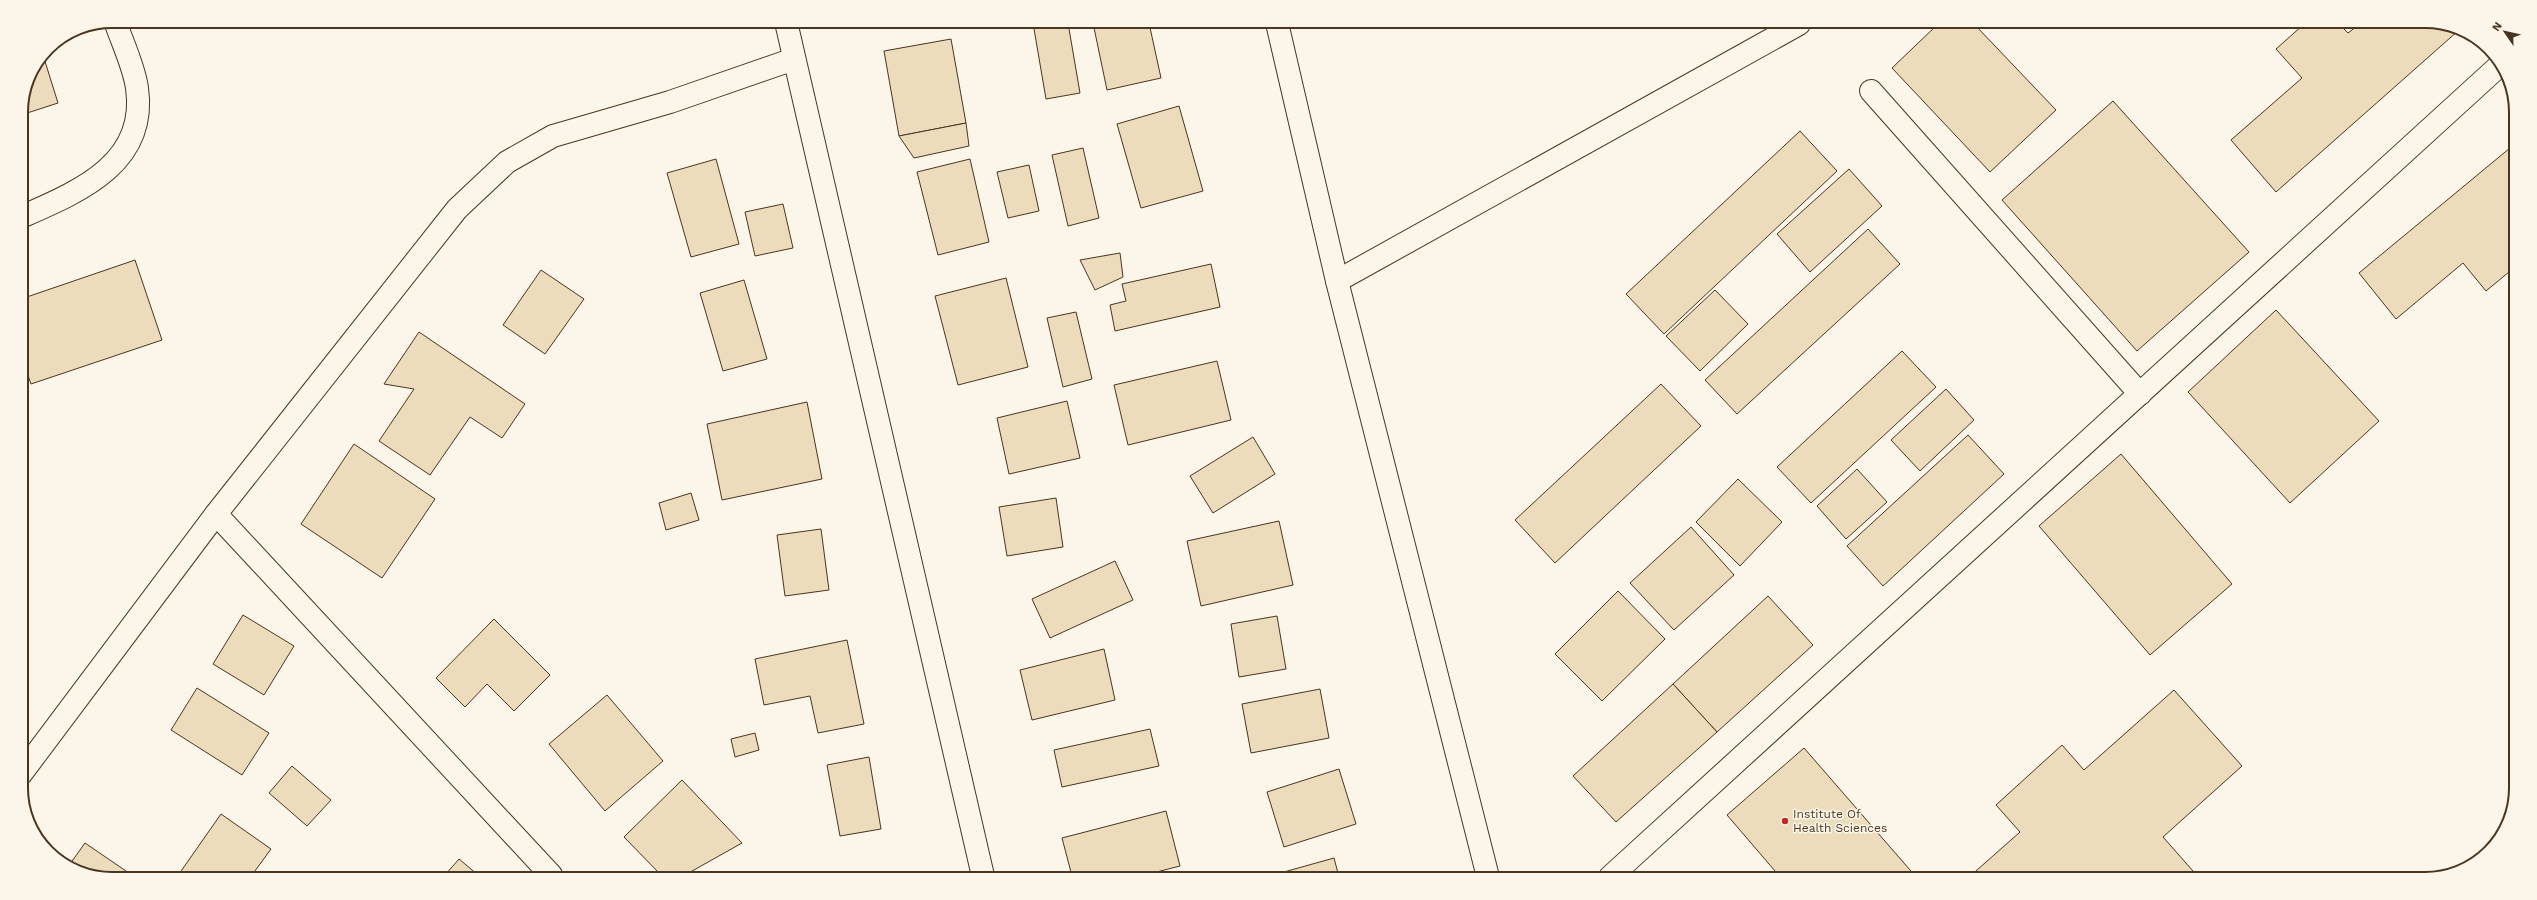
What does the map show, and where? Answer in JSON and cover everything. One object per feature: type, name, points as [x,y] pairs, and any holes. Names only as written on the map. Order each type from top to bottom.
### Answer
[{"type":"street","points":[[28,214],[75,194],[108,171],[128,145],[138,119],[137,87],[117,28]]},
{"type":"street","points":[[787,28],[982,872]]},
{"type":"street","points":[[1278,28],[1337,281],[1487,872]]},
{"type":"street","points":[[1337,281],[1792,28]]},
{"type":"street","points":[[28,765],[216,514],[457,209],[507,162],[553,136],[670,102],[794,59]]},
{"type":"street","points":[[1615,872],[2497,68]]},
{"type":"street","points":[[1871,91],[2140,394]]},
{"type":"street","points":[[216,514],[548,872]]},
{"type":"building","points":[[1034,28],[1069,28],[1080,93],[1046,99]]},
{"type":"building","points":[[1094,28],[1150,28],[1161,78],[1107,90]]},
{"type":"building","points":[[1934,28],[1978,28],[2056,110],[1990,172],[1892,68]]},
{"type":"building","points":[[2300,28],[2343,28],[2348,33],[2354,28],[2430,28],[2455,34],[2276,192],[2231,140],[2302,78],[2276,49]]},
{"type":"building","points":[[951,39],[966,123],[899,136],[884,51]]},
{"type":"building","points":[[45,61],[58,103],[28,113],[34,80]]},
{"type":"building","points":[[2113,101],[2249,252],[2137,351],[2002,200]]},
{"type":"building","points":[[1179,106],[1203,191],[1141,208],[1117,124]]},
{"type":"building","points":[[966,123],[969,146],[914,158],[899,136]]},
{"type":"building","points":[[1800,131],[1837,171],[1664,334],[1626,294]]},
{"type":"building","points":[[1083,148],[1099,218],[1068,226],[1052,155]]},
{"type":"building","points":[[2509,149],[2509,272],[2486,291],[2463,263],[2396,319],[2359,273]]},
{"type":"building","points":[[716,159],[739,244],[691,257],[667,173]]},
{"type":"building","points":[[970,159],[989,242],[938,255],[917,172]]},
{"type":"building","points":[[1029,165],[1039,211],[1008,218],[997,172]]},
{"type":"building","points":[[1849,169],[1882,206],[1810,272],[1777,234]]},
{"type":"building","points":[[783,204],[793,248],[755,256],[745,212]]},
{"type":"building","points":[[1868,229],[1900,264],[1737,414],[1705,380]]},
{"type":"building","points":[[1120,253],[1123,277],[1095,290],[1080,260]]},
{"type":"building","points":[[135,260],[162,340],[31,384],[28,376],[28,297]]},
{"type":"building","points":[[1211,264],[1220,307],[1115,331],[1110,305],[1126,301],[1122,284]]},
{"type":"building","points":[[541,270],[584,299],[545,354],[503,325]]},
{"type":"building","points":[[1006,278],[1028,367],[958,385],[935,296]]},
{"type":"building","points":[[744,280],[767,359],[723,371],[700,293]]},
{"type":"building","points":[[1715,290],[1748,324],[1700,371],[1666,336]]},
{"type":"building","points":[[2276,310],[2379,421],[2290,503],[2188,392]]},
{"type":"building","points":[[1076,312],[1092,379],[1063,387],[1047,318]]},
{"type":"building","points":[[419,332],[525,404],[502,438],[470,417],[430,475],[379,441],[414,389],[384,384]]},
{"type":"building","points":[[1902,351],[1936,387],[1811,503],[1777,467]]},
{"type":"building","points":[[1217,361],[1231,420],[1128,445],[1114,385]]},
{"type":"building","points":[[1661,384],[1701,426],[1555,563],[1515,520]]},
{"type":"building","points":[[1946,389],[1974,420],[1920,471],[1891,440]]},
{"type":"building","points":[[1067,401],[1080,458],[1009,474],[997,418]]},
{"type":"building","points":[[807,402],[822,479],[722,500],[707,424]]},
{"type":"building","points":[[1968,435],[2004,474],[1883,586],[1847,546]]},
{"type":"building","points":[[1253,437],[1275,474],[1213,513],[1190,476]]},
{"type":"building","points":[[354,444],[435,499],[382,578],[301,524]]},
{"type":"building","points":[[2121,454],[2232,584],[2150,655],[2039,526]]},
{"type":"building","points":[[1857,469],[1887,502],[1846,539],[1817,506]]},
{"type":"building","points":[[1738,479],[1782,522],[1740,566],[1696,522]]},
{"type":"building","points":[[691,493],[699,520],[666,530],[659,503]]},
{"type":"building","points":[[1056,498],[1063,547],[1007,556],[999,507]]},
{"type":"building","points":[[1279,521],[1293,585],[1201,606],[1187,541]]},
{"type":"building","points":[[1691,527],[1734,575],[1674,630],[1630,583]]},
{"type":"building","points":[[821,529],[829,590],[785,596],[777,535]]},
{"type":"building","points":[[1115,561],[1133,600],[1050,638],[1032,599]]},
{"type":"building","points":[[1618,591],[1665,639],[1602,701],[1555,654]]},
{"type":"building","points":[[1768,596],[1813,645],[1717,732],[1673,684]]},
{"type":"building","points":[[243,615],[294,646],[264,695],[213,664]]},
{"type":"building","points":[[1277,616],[1286,669],[1239,677],[1231,624]]},
{"type":"building","points":[[494,619],[550,675],[514,711],[487,684],[465,707],[436,678]]},
{"type":"building","points":[[847,640],[864,724],[818,733],[810,696],[764,705],[755,659]]},
{"type":"building","points":[[1104,649],[1115,700],[1032,720],[1020,670]]},
{"type":"building","points":[[1673,684],[1717,732],[1616,822],[1573,776]]},
{"type":"building","points":[[197,688],[269,733],[242,775],[171,730]]},
{"type":"building","points":[[1320,689],[1329,738],[1251,753],[1242,704]]},
{"type":"building","points":[[2174,690],[2242,766],[2163,837],[2194,872],[1975,872],[2020,832],[1996,805],[2062,745],[2084,770]]},
{"type":"building","points":[[607,695],[663,761],[605,811],[549,744]]},
{"type":"building","points":[[1150,729],[1159,766],[1062,787],[1054,750]]},
{"type":"building","points":[[755,733],[759,750],[735,757],[731,739]]},
{"type":"building","points":[[1804,748],[1912,872],[1776,872],[1727,815]]},
{"type":"building","points":[[869,757],[881,829],[840,836],[827,765]]},
{"type":"building","points":[[292,766],[331,800],[307,826],[269,793]]},
{"type":"building","points":[[1339,769],[1356,824],[1284,847],[1267,792]]},
{"type":"building","points":[[682,780],[742,843],[690,872],[658,872],[624,837]]},
{"type":"building","points":[[1166,811],[1180,866],[1157,872],[1071,872],[1062,838]]},
{"type":"building","points":[[221,814],[271,849],[254,872],[180,872]]},
{"type":"building","points":[[85,843],[126,871],[107,872],[85,868],[72,862]]},
{"type":"building","points":[[1334,858],[1338,872],[1284,872]]},
{"type":"building","points":[[459,859],[474,872],[448,872]]},
{"type":"place","name":"Institute Of Health Sciences","points":[[1785,821]]}]
